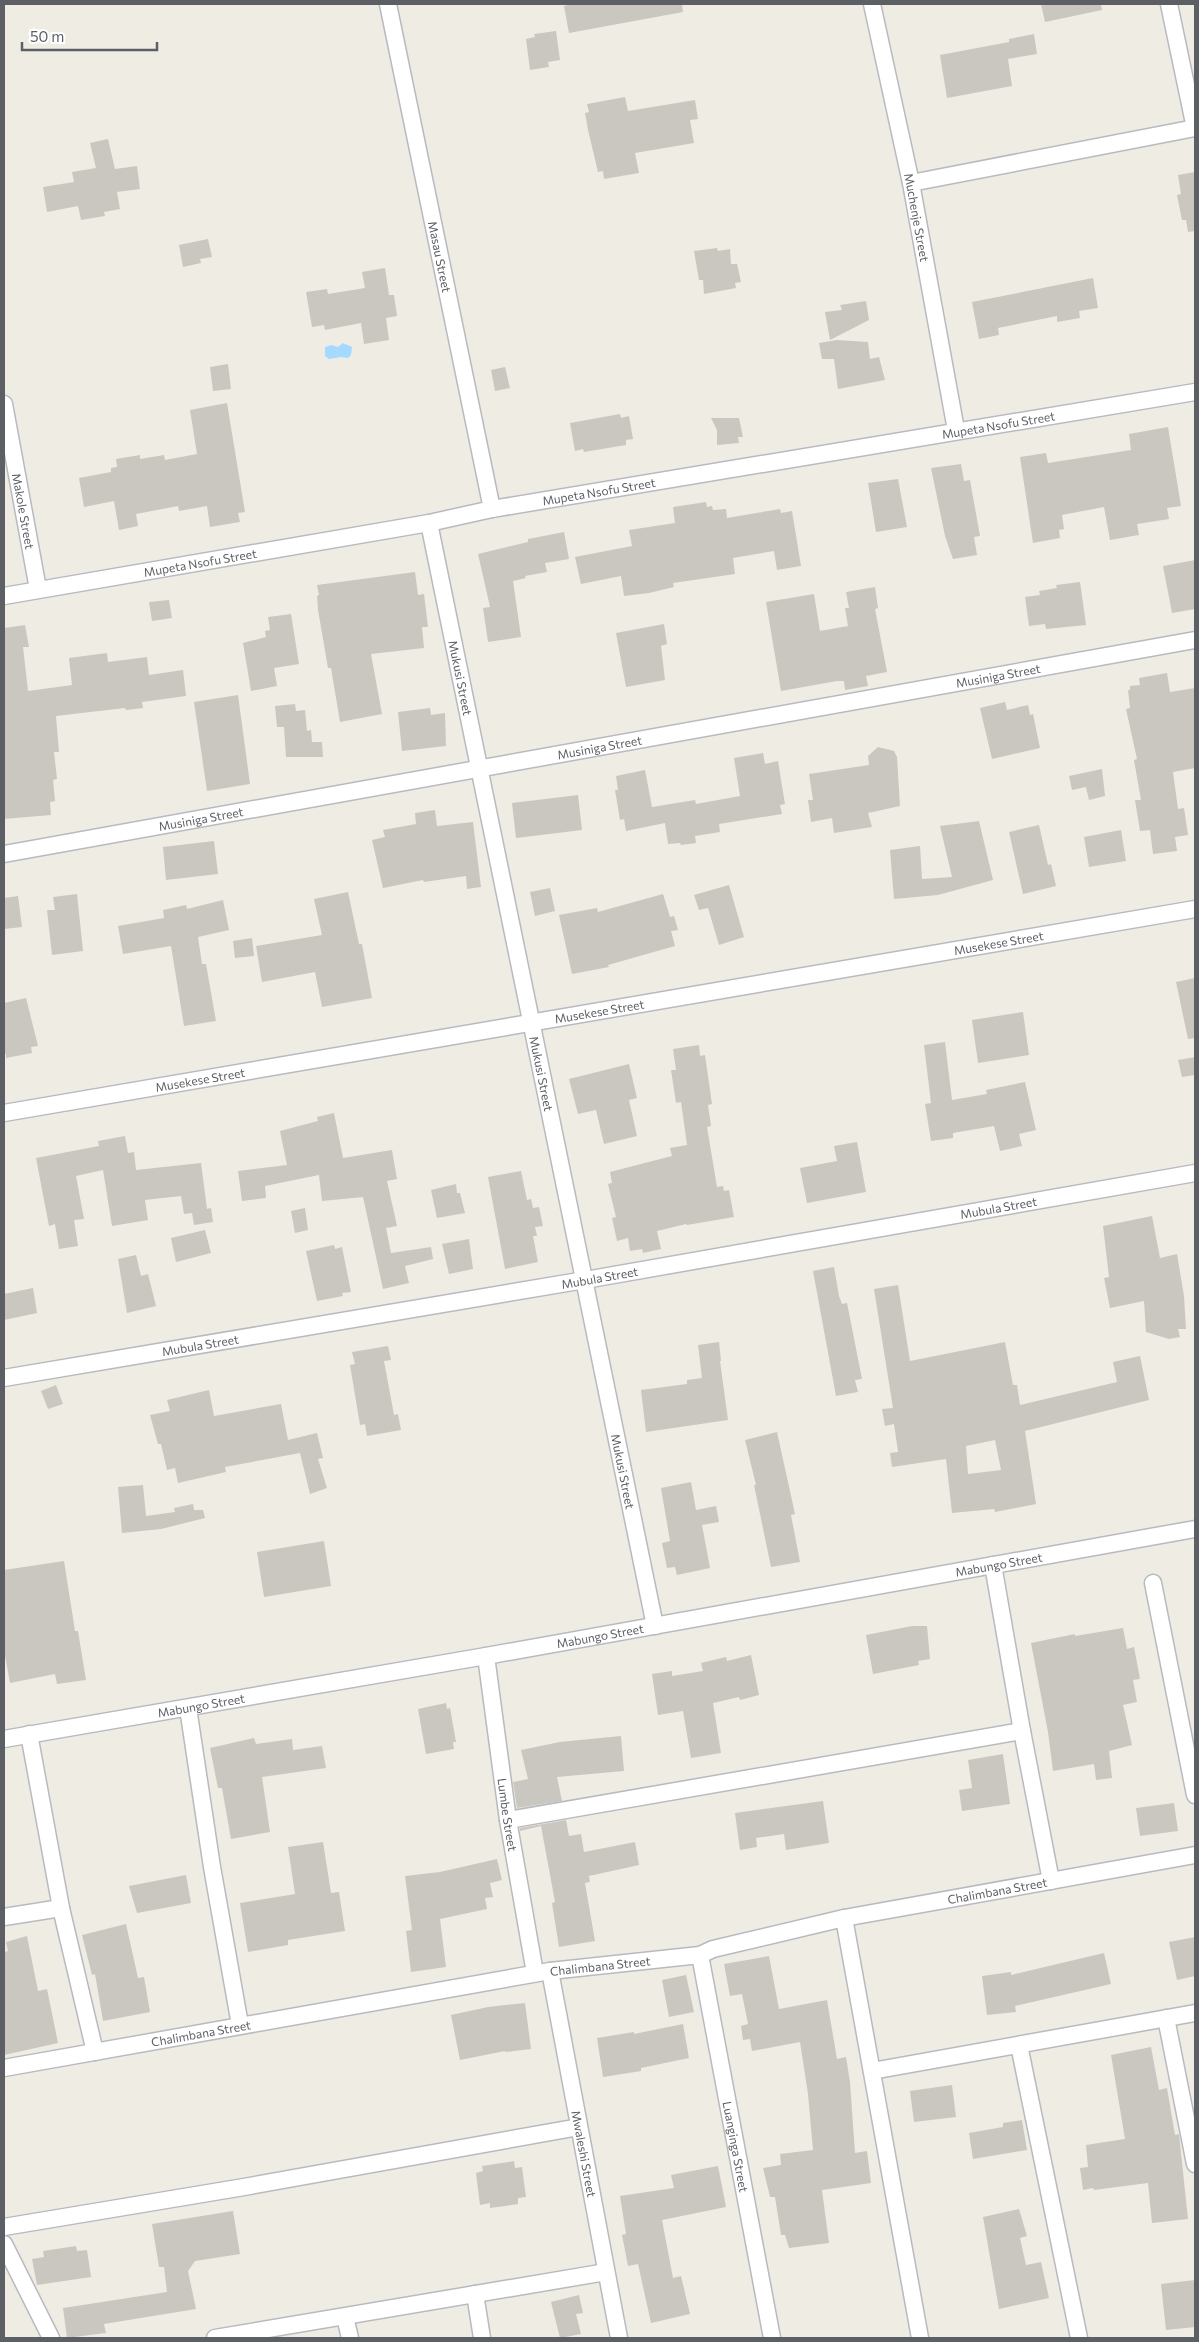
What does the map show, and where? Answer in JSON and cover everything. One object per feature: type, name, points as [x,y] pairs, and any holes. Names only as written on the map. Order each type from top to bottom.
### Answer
[{"type":"street","name":"Masau Street","points":[[388,4],[492,509]]},
{"type":"street","name":"Muchenje Street","points":[[872,4],[911,183],[956,430]]},
{"type":"street","points":[[911,183],[1195,128],[1169,4]]},
{"type":"street","name":"Mupeta Nsofu Street","points":[[4,596],[429,522],[492,509],[956,430],[1195,392]]},
{"type":"street","name":"Makole Street","points":[[4,404],[38,589]]},
{"type":"street","name":"Mukusi Street","points":[[429,522],[478,769],[655,1626]]},
{"type":"street","name":"Musiniga Street","points":[[4,854],[1195,640]]},
{"type":"street","name":"Musekese Street","points":[[4,1113],[1195,909]]},
{"type":"street","name":"Mubula Street","points":[[4,1378],[585,1280],[1195,1173]]},
{"type":"street","name":"Mabungo Street","points":[[4,1739],[486,1656],[1195,1529]]},
{"type":"street","points":[[993,1565],[1022,1731],[1052,1881]]},
{"type":"street","points":[[1153,1583],[1195,1795]]},
{"type":"street","name":"Lumbe Street","points":[[486,1656],[508,1820],[542,1972]]},
{"type":"street","points":[[188,1708],[212,1867],[240,2025]]},
{"type":"street","points":[[508,1820],[1022,1731]]},
{"type":"street","points":[[30,1734],[61,1908],[94,2052]]},
{"type":"street","name":"Chalimbana Street","points":[[4,2068],[542,1972],[700,1955],[713,1949],[844,1918],[1195,1855]]},
{"type":"street","points":[[4,1918],[61,1908]]},
{"type":"street","points":[[844,1918],[920,2338]]},
{"type":"street","name":"Luanginga Street","points":[[700,1955],[772,2338]]},
{"type":"street","name":"Mwaleshi Street","points":[[542,1972],[579,2126],[619,2338]]},
{"type":"street","points":[[872,2071],[1195,2013]]},
{"type":"street","points":[[1166,2018],[1195,2164]]},
{"type":"street","points":[[1019,2045],[1079,2338]]},
{"type":"street","points":[[4,2227],[244,2187],[579,2126]]},
{"type":"street","points":[[4,2244],[50,2338]]},
{"type":"street","points":[[220,2338],[606,2272]]},
{"type":"street","points":[[475,2294],[482,2338]]},
{"type":"street","points":[[345,2316],[350,2338]]},
{"type":"water","points":[[343,343],[352,347],[351,355],[348,358],[329,359],[325,356],[325,347],[331,345],[338,347]]},
{"type":"building","points":[[572,4],[682,4],[683,12],[569,33],[564,6]]},
{"type":"building","points":[[1041,4],[1101,4],[1102,10],[1045,22]]},
{"type":"building","points":[[556,31],[560,60],[548,62],[549,67],[530,70],[526,39],[535,37],[534,34]]},
{"type":"building","points":[[1034,34],[1037,54],[1008,59],[1012,86],[947,98],[940,55],[1009,42],[1009,39]]},
{"type":"building","points":[[625,97],[628,111],[695,100],[698,119],[690,120],[694,143],[635,153],[639,173],[604,179],[603,171],[598,172],[588,130],[585,113],[589,112],[587,104]]},
{"type":"building","points":[[108,139],[115,169],[137,166],[140,189],[117,192],[120,209],[104,212],[105,216],[81,220],[78,206],[47,212],[43,187],[74,182],[72,172],[96,168],[90,143]]},
{"type":"building","points":[[1195,172],[1195,231],[1188,232],[1186,220],[1182,220],[1177,195],[1181,194],[1178,175]]},
{"type":"building","points":[[208,239],[212,257],[200,259],[201,263],[183,267],[179,245]]},
{"type":"building","points":[[717,248],[718,251],[730,249],[731,264],[737,264],[741,282],[735,283],[736,288],[704,294],[703,280],[699,280],[694,251]]},
{"type":"building","points":[[385,268],[389,295],[394,295],[397,316],[386,318],[389,340],[364,344],[361,323],[325,330],[324,325],[312,327],[306,292],[327,289],[328,294],[365,288],[362,272]]},
{"type":"building","points":[[1093,278],[1098,308],[1079,311],[1080,318],[1057,322],[1057,316],[998,328],[999,335],[979,339],[972,302]]},
{"type":"building","points":[[866,301],[869,320],[830,340],[825,312],[842,310],[840,305]]},
{"type":"building","points":[[837,340],[868,342],[870,359],[879,357],[885,380],[838,389],[834,359],[822,359],[819,343]]},
{"type":"building","points":[[228,364],[231,389],[213,391],[210,367]]},
{"type":"building","points":[[505,367],[510,388],[495,391],[491,370]]},
{"type":"building","points":[[227,403],[245,512],[238,513],[240,522],[210,527],[207,506],[179,511],[178,506],[136,514],[138,526],[119,530],[114,501],[84,507],[79,478],[111,472],[111,468],[117,467],[116,459],[140,455],[140,459],[164,455],[165,460],[197,454],[190,410]]},
{"type":"building","points":[[620,414],[621,418],[629,416],[633,439],[626,440],[626,445],[584,452],[583,449],[575,451],[570,423]]},
{"type":"building","points":[[711,418],[739,418],[743,437],[738,437],[739,443],[717,445],[717,430]]},
{"type":"building","points":[[1168,427],[1181,506],[1167,508],[1169,519],[1137,524],[1139,535],[1110,540],[1104,507],[1062,515],[1064,529],[1059,530],[1060,538],[1033,543],[1020,457],[1046,453],[1048,463],[1131,450],[1129,434]]},
{"type":"building","points":[[961,464],[964,481],[970,480],[980,536],[974,537],[977,555],[953,559],[945,536],[931,468]]},
{"type":"building","points":[[898,479],[907,527],[876,532],[868,483]]},
{"type":"building","points":[[706,502],[707,507],[712,506],[713,510],[726,509],[727,518],[780,509],[781,513],[792,511],[801,566],[777,570],[774,551],[733,558],[735,574],[673,583],[674,587],[649,593],[624,596],[621,576],[581,584],[575,557],[632,546],[629,530],[675,523],[673,507]]},
{"type":"building","points":[[564,532],[569,559],[545,563],[547,572],[525,576],[526,578],[513,581],[521,637],[488,642],[483,608],[490,607],[478,554],[528,542],[528,539]]},
{"type":"building","points":[[1195,560],[1195,609],[1172,613],[1163,566]]},
{"type":"building","points":[[415,572],[418,595],[424,594],[428,627],[422,627],[424,648],[371,654],[382,714],[340,722],[331,668],[328,668],[318,610],[317,596],[319,595],[317,585]]},
{"type":"building","points":[[1080,582],[1086,625],[1046,629],[1045,624],[1029,626],[1025,597],[1040,595],[1039,591],[1057,588],[1056,585]]},
{"type":"building","points":[[875,587],[878,608],[875,609],[887,672],[866,676],[868,686],[845,690],[844,681],[837,681],[781,691],[766,602],[814,594],[820,631],[848,626],[845,608],[849,608],[846,592]]},
{"type":"building","points":[[169,600],[172,618],[152,621],[149,602]]},
{"type":"building","points":[[291,614],[299,664],[274,668],[277,686],[251,691],[243,643],[266,637],[265,631],[270,630],[268,617]]},
{"type":"building","points":[[664,624],[667,644],[661,646],[665,680],[626,687],[616,633]]},
{"type":"building","points":[[25,625],[29,647],[23,647],[28,691],[72,685],[69,658],[107,653],[108,662],[147,657],[149,675],[183,670],[186,696],[142,702],[143,708],[126,710],[125,708],[56,716],[59,752],[54,752],[57,779],[53,780],[55,801],[50,802],[51,815],[4,819],[4,628]]},
{"type":"building","points":[[1167,673],[1170,692],[1195,688],[1195,768],[1173,772],[1178,809],[1184,808],[1188,835],[1175,837],[1177,851],[1153,854],[1150,830],[1140,831],[1135,800],[1141,800],[1134,760],[1137,759],[1126,709],[1130,708],[1128,690],[1130,690],[1130,686],[1140,685],[1139,678]]},
{"type":"building","points":[[238,695],[250,784],[207,791],[194,702]]},
{"type":"building","points":[[1005,702],[1007,710],[1028,705],[1030,715],[1033,714],[1040,748],[992,759],[980,708]]},
{"type":"building","points":[[295,704],[296,711],[305,710],[307,731],[311,730],[312,742],[322,742],[323,757],[286,757],[284,727],[277,727],[275,706]]},
{"type":"building","points":[[430,708],[431,715],[445,713],[446,746],[402,751],[398,712]]},
{"type":"building","points":[[878,747],[894,751],[897,757],[900,806],[868,813],[872,827],[834,833],[832,818],[811,822],[808,800],[813,800],[809,774],[869,765],[868,756]]},
{"type":"building","points":[[763,753],[765,764],[778,761],[785,804],[780,805],[782,814],[719,824],[720,832],[695,836],[696,843],[681,845],[680,843],[668,844],[665,823],[626,831],[624,819],[620,820],[615,790],[618,790],[616,776],[645,770],[652,807],[695,800],[696,804],[740,796],[734,758]]},
{"type":"building","points":[[1102,769],[1105,796],[1089,800],[1086,787],[1072,790],[1069,776]]},
{"type":"building","points":[[578,795],[582,830],[516,838],[512,803]]},
{"type":"building","points":[[435,810],[437,826],[473,822],[481,887],[467,889],[466,876],[424,882],[423,880],[383,888],[372,840],[385,837],[383,830],[416,824],[415,813]]},
{"type":"building","points":[[979,821],[993,880],[938,895],[894,899],[890,850],[920,846],[922,879],[952,877],[940,826]]},
{"type":"building","points":[[1039,825],[1048,865],[1051,864],[1056,886],[1023,894],[1009,832]]},
{"type":"building","points":[[1121,830],[1126,861],[1089,867],[1084,837]]},
{"type":"building","points":[[214,841],[218,874],[166,880],[163,847]]},
{"type":"building","points":[[729,885],[744,937],[719,945],[708,908],[699,910],[694,895]]},
{"type":"building","points":[[550,888],[555,911],[535,916],[530,892]]},
{"type":"building","points":[[348,892],[359,944],[362,944],[372,998],[322,1007],[315,972],[262,982],[256,946],[322,935],[314,899]]},
{"type":"building","points":[[77,894],[83,951],[52,955],[47,910],[55,910],[53,897]]},
{"type":"building","points":[[663,894],[670,917],[674,916],[678,930],[671,931],[675,946],[608,965],[609,967],[572,974],[559,915],[597,908],[598,912]]},
{"type":"building","points":[[18,896],[22,927],[4,929],[4,898]]},
{"type":"building","points":[[223,900],[229,930],[198,937],[202,964],[206,964],[216,1021],[184,1026],[171,946],[123,954],[118,926],[164,918],[163,910],[186,905],[187,909]]},
{"type":"building","points":[[252,938],[254,956],[235,958],[233,941]]},
{"type":"building","points":[[1195,978],[1195,1038],[1188,1039],[1176,982]]},
{"type":"building","points":[[26,998],[38,1046],[31,1047],[32,1053],[6,1058],[6,1054],[4,1054],[4,1003]]},
{"type":"building","points":[[1023,1012],[1029,1055],[978,1063],[972,1020]]},
{"type":"building","points":[[945,1042],[952,1100],[987,1094],[986,1090],[1025,1082],[1036,1130],[1019,1134],[1022,1146],[1000,1151],[994,1126],[953,1133],[953,1138],[931,1141],[925,1104],[931,1103],[924,1045]]},
{"type":"building","points":[[699,1045],[700,1056],[705,1055],[712,1104],[708,1105],[711,1126],[707,1127],[717,1187],[723,1186],[724,1191],[729,1190],[734,1217],[686,1224],[657,1231],[661,1249],[643,1253],[642,1249],[630,1251],[628,1238],[617,1241],[612,1218],[616,1217],[608,1184],[612,1183],[610,1172],[672,1156],[670,1148],[687,1145],[681,1102],[676,1103],[671,1070],[676,1070],[673,1049]]},
{"type":"building","points":[[1195,1057],[1195,1075],[1182,1077],[1178,1060]]},
{"type":"building","points":[[629,1064],[637,1098],[629,1100],[637,1136],[604,1144],[596,1110],[578,1114],[569,1079]]},
{"type":"building","points":[[334,1113],[343,1158],[392,1150],[397,1179],[387,1181],[397,1226],[386,1228],[391,1253],[431,1247],[433,1259],[405,1266],[409,1283],[383,1289],[363,1197],[322,1201],[319,1175],[265,1186],[266,1198],[242,1201],[238,1171],[287,1165],[280,1131],[318,1121],[317,1117]]},
{"type":"building","points":[[125,1136],[128,1153],[134,1152],[136,1170],[201,1163],[207,1209],[211,1208],[213,1222],[194,1225],[192,1213],[184,1214],[181,1196],[145,1200],[148,1220],[112,1226],[103,1170],[76,1176],[84,1219],[74,1220],[78,1246],[59,1249],[55,1224],[49,1226],[36,1158],[99,1146],[98,1141]]},
{"type":"building","points":[[857,1142],[866,1192],[807,1203],[800,1168],[837,1161],[834,1146]]},
{"type":"building","points":[[521,1171],[527,1200],[531,1199],[533,1208],[539,1207],[543,1226],[535,1227],[537,1236],[533,1236],[538,1262],[505,1269],[488,1177]]},
{"type":"building","points":[[456,1184],[457,1193],[460,1193],[465,1213],[437,1218],[431,1190]]},
{"type":"building","points":[[305,1208],[308,1230],[295,1233],[291,1211]]},
{"type":"building","points":[[1152,1216],[1160,1258],[1177,1254],[1184,1296],[1186,1329],[1178,1329],[1180,1337],[1169,1339],[1146,1332],[1144,1301],[1110,1308],[1104,1278],[1109,1277],[1103,1226]]},
{"type":"building","points":[[205,1230],[211,1253],[176,1262],[171,1238]]},
{"type":"building","points":[[469,1239],[473,1269],[449,1274],[442,1244]]},
{"type":"building","points":[[334,1245],[335,1249],[342,1247],[351,1292],[342,1293],[343,1296],[317,1301],[306,1251]]},
{"type":"building","points":[[136,1255],[141,1276],[148,1274],[156,1306],[127,1313],[118,1259]]},
{"type":"building","points":[[834,1267],[839,1296],[842,1304],[847,1303],[862,1379],[855,1380],[858,1392],[836,1396],[813,1271]]},
{"type":"building","points":[[898,1285],[910,1361],[1005,1342],[1013,1385],[1017,1385],[1020,1405],[1117,1382],[1113,1362],[1140,1356],[1149,1400],[1025,1431],[1036,1504],[995,1512],[994,1509],[952,1513],[946,1459],[892,1467],[890,1453],[898,1452],[894,1424],[885,1426],[882,1409],[893,1408],[874,1289]],"holes":[[[995,1440],[1001,1470],[968,1474],[966,1446]]]},
{"type":"building","points":[[33,1288],[37,1313],[4,1320],[4,1294]]},
{"type":"building","points":[[719,1342],[728,1420],[646,1432],[641,1390],[687,1384],[687,1380],[702,1378],[698,1345]]},
{"type":"building","points":[[388,1346],[391,1360],[384,1361],[394,1415],[398,1414],[401,1430],[367,1436],[365,1424],[360,1425],[350,1365],[355,1364],[352,1352]]},
{"type":"building","points":[[56,1385],[63,1404],[48,1409],[41,1391]]},
{"type":"building","points":[[209,1390],[214,1416],[281,1404],[288,1440],[317,1433],[323,1458],[318,1459],[327,1488],[310,1494],[300,1453],[225,1467],[226,1472],[178,1483],[175,1468],[167,1470],[161,1444],[158,1444],[150,1415],[170,1411],[167,1400]]},
{"type":"building","points":[[777,1432],[795,1514],[791,1515],[800,1562],[771,1567],[754,1485],[756,1485],[745,1440]]},
{"type":"building","points":[[691,1482],[696,1510],[716,1506],[719,1522],[702,1525],[710,1568],[677,1575],[675,1567],[667,1568],[662,1543],[670,1541],[661,1488]]},
{"type":"building","points":[[143,1485],[146,1516],[175,1512],[174,1508],[193,1504],[194,1510],[203,1510],[205,1518],[161,1529],[122,1533],[118,1487]]},
{"type":"building","points":[[324,1541],[331,1586],[264,1597],[257,1552]]},
{"type":"building","points":[[64,1561],[75,1631],[78,1631],[86,1680],[57,1684],[55,1674],[10,1683],[4,1650],[4,1570]]},
{"type":"building","points":[[912,1626],[927,1626],[930,1659],[918,1661],[919,1665],[873,1674],[866,1635]]},
{"type":"building","points":[[1123,1628],[1127,1649],[1134,1647],[1140,1679],[1133,1680],[1137,1702],[1123,1705],[1132,1745],[1109,1751],[1112,1778],[1096,1780],[1094,1764],[1053,1771],[1048,1732],[1031,1643],[1075,1634],[1075,1636]]},
{"type":"building","points":[[751,1655],[759,1695],[740,1700],[739,1697],[713,1703],[721,1753],[691,1758],[683,1711],[658,1715],[652,1674],[672,1671],[672,1676],[703,1671],[701,1663],[726,1657],[727,1661]]},
{"type":"building","points":[[446,1703],[447,1709],[450,1708],[456,1742],[453,1742],[454,1749],[426,1754],[418,1709]]},
{"type":"building","points":[[621,1736],[624,1771],[557,1777],[562,1801],[517,1808],[513,1782],[528,1779],[521,1750],[560,1742]]},
{"type":"building","points":[[254,1738],[256,1744],[292,1739],[293,1750],[322,1746],[326,1768],[262,1777],[270,1832],[231,1839],[222,1788],[218,1788],[210,1748]]},
{"type":"building","points":[[1003,1754],[1010,1804],[962,1811],[959,1790],[972,1788],[968,1760]]},
{"type":"building","points":[[823,1801],[829,1843],[786,1850],[784,1834],[756,1838],[757,1847],[740,1850],[735,1813]]},
{"type":"building","points":[[1174,1803],[1178,1831],[1140,1836],[1136,1808]]},
{"type":"building","points":[[566,1820],[569,1836],[581,1834],[584,1852],[635,1842],[639,1865],[589,1876],[590,1882],[585,1883],[595,1941],[559,1947],[552,1903],[555,1902],[541,1826],[520,1831],[520,1828]]},
{"type":"building","points":[[323,1842],[331,1893],[339,1892],[345,1931],[288,1940],[288,1945],[248,1952],[240,1903],[295,1894],[288,1847]]},
{"type":"building","points":[[497,1859],[502,1880],[490,1883],[493,1897],[485,1898],[487,1909],[440,1919],[446,1967],[411,1972],[406,1931],[412,1930],[405,1876],[440,1872]]},
{"type":"building","points":[[186,1875],[191,1903],[137,1913],[129,1886]]},
{"type":"building","points":[[126,1924],[138,1978],[144,1977],[150,2012],[103,2021],[95,1974],[92,1975],[82,1935]]},
{"type":"building","points":[[27,1936],[38,1991],[47,1989],[58,2043],[4,2055],[4,1952],[8,1951],[6,1942]]},
{"type":"building","points":[[1195,1937],[1195,1976],[1177,1980],[1169,1942]]},
{"type":"building","points":[[1104,1953],[1111,1984],[1015,2006],[1016,2012],[987,2015],[982,1976],[1011,1972],[1011,1975]]},
{"type":"building","points":[[769,1956],[779,2009],[827,2000],[837,2059],[846,2057],[850,2082],[855,2153],[867,2151],[871,2183],[822,2190],[829,2243],[789,2248],[785,2235],[781,2235],[775,2197],[770,2197],[763,2168],[781,2165],[780,2154],[813,2150],[808,2094],[800,2042],[752,2051],[750,2039],[743,2040],[741,2026],[748,2024],[742,1994],[730,1996],[724,1964]]},
{"type":"building","points":[[686,1975],[694,2012],[669,2017],[662,1980]]},
{"type":"building","points":[[525,2003],[531,2049],[505,2051],[460,2060],[451,2015],[488,2007]]},
{"type":"building","points":[[683,2024],[689,2058],[641,2068],[641,2071],[603,2077],[597,2038],[634,2032],[634,2034]]},
{"type":"building","points":[[1151,2047],[1159,2090],[1167,2088],[1175,2135],[1179,2134],[1188,2219],[1152,2223],[1148,2183],[1083,2190],[1080,2168],[1088,2167],[1086,2145],[1125,2139],[1111,2055]]},
{"type":"building","points":[[952,2085],[956,2117],[914,2122],[910,2091]]},
{"type":"building","points":[[1022,2120],[1027,2150],[973,2159],[969,2133],[1003,2127],[1003,2123]]},
{"type":"building","points":[[514,2161],[515,2168],[522,2167],[526,2197],[518,2198],[518,2204],[490,2208],[490,2203],[480,2205],[476,2173],[483,2171],[482,2166]]},
{"type":"building","points":[[718,2166],[726,2207],[662,2220],[673,2278],[681,2276],[690,2314],[651,2323],[638,2264],[628,2266],[622,2235],[626,2234],[620,2196],[674,2188],[671,2175]]},
{"type":"building","points":[[1019,2209],[1027,2236],[1020,2238],[1026,2265],[1041,2262],[1049,2298],[999,2309],[983,2217]]},
{"type":"building","points":[[233,2211],[240,2254],[195,2261],[188,2271],[196,2309],[104,2324],[106,2333],[67,2338],[63,2308],[167,2292],[164,2267],[159,2267],[152,2224]]},
{"type":"building","points":[[76,2246],[77,2251],[87,2250],[91,2277],[37,2285],[32,2259],[44,2257],[43,2251]]},
{"type":"building","points":[[1195,2280],[1195,2327],[1166,2330],[1161,2284]]},
{"type":"building","points":[[579,2295],[583,2313],[576,2314],[581,2334],[560,2338],[551,2302]]}]
